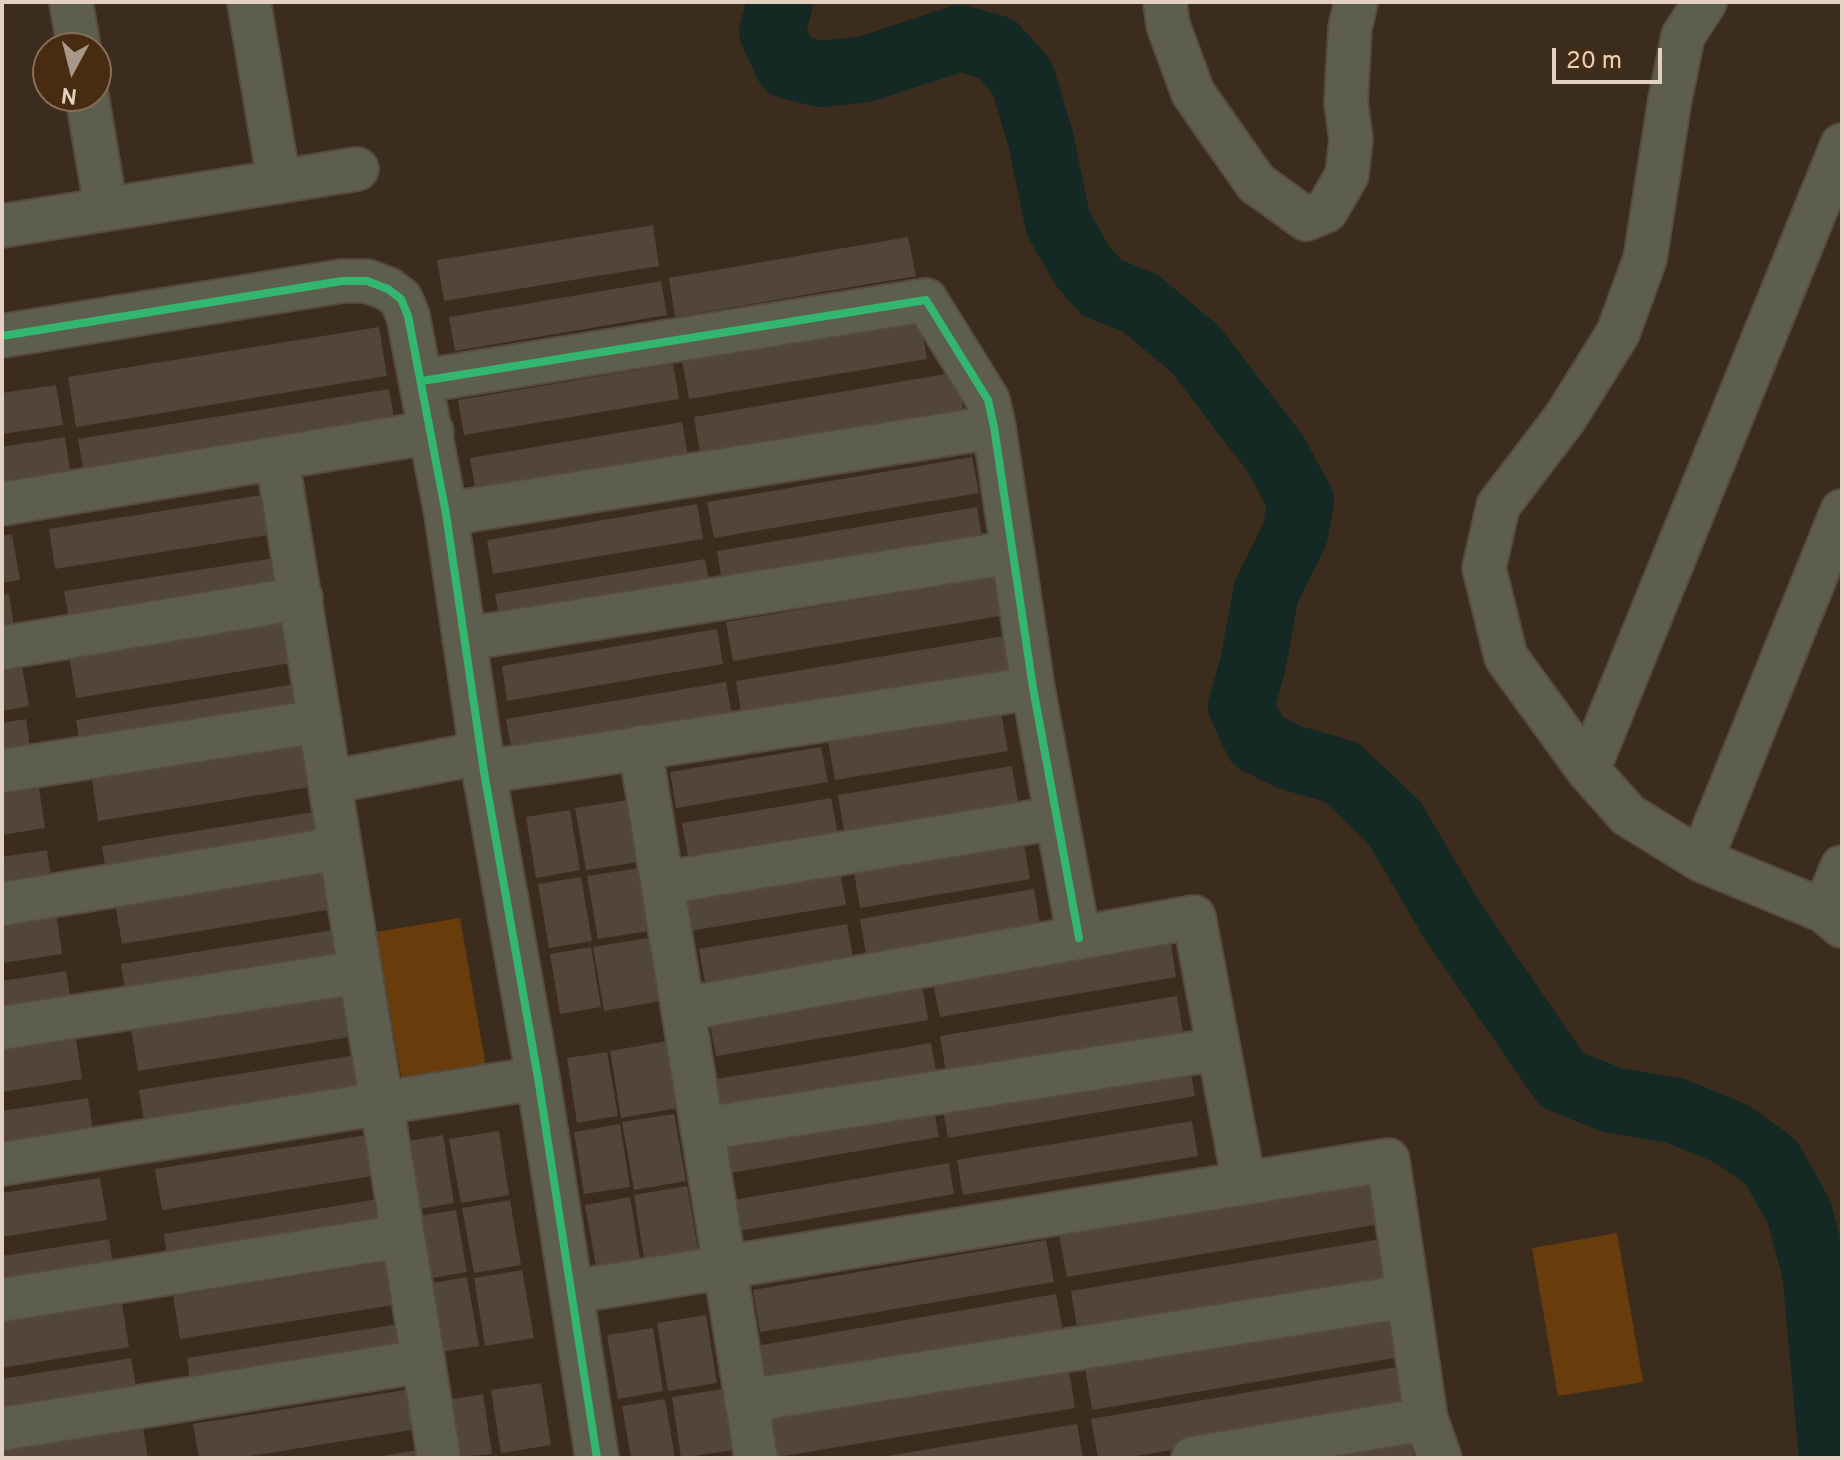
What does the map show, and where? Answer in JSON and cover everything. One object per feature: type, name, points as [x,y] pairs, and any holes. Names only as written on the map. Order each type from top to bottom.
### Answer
[{"type":"street","points":[[71,2],[76,32]]},
{"type":"street","points":[[249,2],[279,182]]},
{"type":"street","points":[[1165,2],[1168,25],[1193,93],[1256,183],[1306,219],[1326,211],[1347,175],[1351,139],[1346,103],[1350,28],[1356,2]]},
{"type":"street","points":[[1176,49],[1196,2]]},
{"type":"street","points":[[1705,2],[1683,36],[1645,259],[1618,333],[1565,418],[1498,506],[1484,568],[1506,657],[1588,770],[1628,815],[1701,860],[1833,918],[1842,867]]},
{"type":"street","points":[[90,112],[106,209]]},
{"type":"street","points":[[1588,770],[1842,145]]},
{"type":"street","points":[[2,226],[357,169]]},
{"type":"street","points":[[2,336],[342,281],[367,281],[388,289],[401,299],[408,316],[422,381],[446,514],[482,763],[538,1078],[597,1458]]},
{"type":"street","points":[[422,381],[926,300],[988,400],[1033,688],[1079,938]]},
{"type":"street","points":[[446,514],[994,427]]},
{"type":"street","points":[[2,504],[432,432]]},
{"type":"street","points":[[277,458],[439,1458]]},
{"type":"street","points":[[1701,860],[1842,511]]},
{"type":"street","points":[[464,639],[1013,552]]},
{"type":"street","points":[[2,648],[301,598]]},
{"type":"street","points":[[330,782],[640,747],[1033,688]]},
{"type":"street","points":[[2,771],[320,721]]},
{"type":"street","points":[[640,747],[756,1458]]},
{"type":"street","points":[[662,883],[1056,818]]},
{"type":"street","points":[[2,904],[340,848]]},
{"type":"street","points":[[683,1009],[1194,917],[1244,1183]]},
{"type":"street","points":[[2,1028],[360,972]]},
{"type":"street","points":[[702,1129],[1219,1049]]},
{"type":"street","points":[[2,1164],[538,1078]]},
{"type":"street","points":[[571,1292],[1388,1160],[1426,1419],[1440,1458]]},
{"type":"street","points":[[2,1300],[403,1236]]},
{"type":"street","points":[[746,1401],[1408,1296]]},
{"type":"street","points":[[2,1429],[423,1361]]},
{"type":"street","points":[[1193,1458],[1426,1419]]},
{"type":"shaded area","points":[[460,918],[486,1067],[402,1081],[376,932]]},
{"type":"shaded area","points":[[1617,1233],[1643,1382],[1558,1396],[1532,1248]]},
{"type":"building","points":[[653,225],[659,266],[444,301],[437,260]]},
{"type":"building","points":[[908,237],[916,276],[675,317],[669,278]]},
{"type":"building","points":[[661,281],[667,315],[455,351],[449,317]]},
{"type":"building","points":[[920,320],[927,359],[689,399],[682,360]]},
{"type":"building","points":[[379,327],[387,376],[76,427],[68,377]]},
{"type":"building","points":[[673,364],[679,399],[464,435],[458,400]]},
{"type":"building","points":[[957,372],[964,413],[701,458],[694,417]]},
{"type":"building","points":[[56,385],[63,425],[2,434],[2,393]]},
{"type":"building","points":[[389,389],[396,430],[85,480],[78,439]]},
{"type":"building","points":[[682,422],[688,457],[476,493],[470,458]]},
{"type":"building","points":[[65,437],[72,483],[2,495],[2,447]]},
{"type":"building","points":[[972,457],[979,493],[714,538],[707,502]]},
{"type":"building","points":[[274,493],[281,533],[55,569],[49,529]]},
{"type":"building","points":[[697,504],[703,539],[493,574],[487,540]]},
{"type":"building","points":[[977,507],[984,549],[724,593],[717,551]]},
{"type":"building","points":[[12,534],[20,580],[2,583],[2,536]]},
{"type":"building","points":[[281,557],[287,595],[71,630],[64,591]]},
{"type":"building","points":[[705,559],[711,592],[501,628],[495,594]]},
{"type":"building","points":[[994,577],[1000,616],[733,661],[726,622]]},
{"type":"building","points":[[9,594],[16,639],[2,641],[2,595]]},
{"type":"building","points":[[296,612],[304,661],[76,698],[68,649]]},
{"type":"building","points":[[717,629],[723,664],[507,701],[502,666]]},
{"type":"building","points":[[1004,636],[1011,673],[742,719],[736,681]]},
{"type":"building","points":[[21,660],[29,706],[2,711],[2,663]]},
{"type":"building","points":[[307,682],[313,715],[81,752],[76,720]]},
{"type":"building","points":[[726,682],[733,721],[513,758],[506,719]]},
{"type":"building","points":[[1001,712],[1008,751],[835,780],[828,741]]},
{"type":"building","points":[[26,719],[32,761],[2,766],[2,723]]},
{"type":"building","points":[[315,743],[322,785],[98,821],[92,780]]},
{"type":"building","points":[[821,747],[828,782],[676,808],[670,772]]},
{"type":"building","points":[[1012,766],[1019,808],[845,837],[838,795]]},
{"type":"building","points":[[39,788],[45,828],[2,835],[2,794]]},
{"type":"building","points":[[831,798],[839,841],[690,867],[682,823]]},
{"type":"building","points":[[628,800],[639,862],[586,870],[575,808]]},
{"type":"building","points":[[327,810],[333,842],[107,879],[102,846]]},
{"type":"building","points":[[570,810],[580,870],[536,878],[526,817]]},
{"type":"building","points":[[1023,838],[1030,879],[860,908],[853,866]]},
{"type":"building","points":[[47,850],[53,890],[2,898],[2,857]]},
{"type":"building","points":[[839,866],[846,905],[689,931],[682,893]]},
{"type":"building","points":[[338,867],[345,907],[122,944],[115,903]]},
{"type":"building","points":[[639,868],[649,931],[598,939],[587,876]]},
{"type":"building","points":[[581,877],[592,941],[549,948],[538,884]]},
{"type":"building","points":[[1034,889],[1042,936],[868,966],[860,919]]},
{"type":"building","points":[[56,912],[62,954],[2,963],[2,920]]},
{"type":"building","points":[[847,924],[855,968],[707,993],[699,949]]},
{"type":"building","points":[[346,928],[352,966],[127,1002],[121,964]]},
{"type":"building","points":[[649,938],[660,1001],[604,1011],[593,947]]},
{"type":"building","points":[[1171,943],[1176,977],[940,1017],[933,983]]},
{"type":"building","points":[[591,947],[601,1007],[560,1014],[550,954]]},
{"type":"building","points":[[66,971],[73,1013],[2,1024],[2,981]]},
{"type":"building","points":[[922,984],[928,1020],[716,1056],[709,1020]]},
{"type":"building","points":[[355,991],[362,1035],[138,1071],[131,1028]]},
{"type":"building","points":[[1177,996],[1184,1038],[947,1078],[940,1036]]},
{"type":"building","points":[[76,1039],[82,1079],[2,1092],[2,1051]]},
{"type":"building","points":[[667,1041],[678,1108],[621,1118],[610,1051]]},
{"type":"building","points":[[931,1043],[937,1077],[716,1114],[710,1080]]},
{"type":"building","points":[[607,1052],[618,1116],[577,1123],[567,1058]]},
{"type":"building","points":[[369,1053],[375,1091],[145,1128],[139,1090]]},
{"type":"building","points":[[1190,1068],[1195,1096],[948,1138],[943,1110]]},
{"type":"building","points":[[88,1098],[94,1138],[2,1153],[2,1111]]},
{"type":"building","points":[[933,1105],[939,1137],[725,1174],[720,1141]]},
{"type":"building","points":[[674,1114],[686,1181],[634,1190],[622,1122]]},
{"type":"building","points":[[1192,1121],[1198,1156],[963,1195],[957,1160]]},
{"type":"building","points":[[620,1124],[630,1187],[584,1194],[574,1132]]},
{"type":"building","points":[[499,1131],[509,1195],[461,1203],[449,1139]]},
{"type":"building","points":[[379,1133],[385,1174],[162,1210],[155,1169]]},
{"type":"building","points":[[443,1135],[454,1203],[413,1210],[402,1142]]},
{"type":"building","points":[[949,1163],[954,1194],[739,1231],[733,1200]]},
{"type":"building","points":[[100,1178],[107,1220],[2,1237],[2,1193]]},
{"type":"building","points":[[1372,1182],[1380,1224],[1067,1277],[1059,1235]]},
{"type":"building","points":[[687,1186],[698,1249],[644,1258],[634,1195]]},
{"type":"building","points":[[630,1197],[640,1259],[596,1266],[585,1205]]},
{"type":"building","points":[[385,1198],[391,1232],[169,1268],[164,1234]]},
{"type":"building","points":[[510,1200],[521,1265],[474,1273],[462,1208]]},
{"type":"building","points":[[456,1210],[467,1272],[421,1280],[411,1217]]},
{"type":"building","points":[[109,1239],[115,1277],[2,1295],[2,1256]]},
{"type":"building","points":[[1381,1239],[1389,1286],[1079,1339],[1071,1291]]},
{"type":"building","points":[[1046,1240],[1054,1282],[760,1332],[753,1290]]},
{"type":"building","points":[[399,1260],[406,1303],[180,1339],[173,1296]]},
{"type":"building","points":[[522,1270],[534,1338],[485,1346],[474,1278]]},
{"type":"building","points":[[467,1277],[479,1346],[434,1353],[422,1285]]},
{"type":"building","points":[[1056,1294],[1064,1337],[763,1388],[756,1346]]},
{"type":"building","points":[[122,1303],[129,1347],[2,1368],[2,1323]]},
{"type":"building","points":[[1392,1310],[1400,1357],[1092,1410],[1084,1362]]},
{"type":"building","points":[[706,1315],[717,1383],[668,1391],[657,1323]]},
{"type":"building","points":[[411,1322],[418,1359],[192,1395],[187,1358]]},
{"type":"building","points":[[653,1328],[663,1391],[618,1399],[607,1335]]},
{"type":"building","points":[[131,1358],[139,1403],[2,1425],[2,1379]]},
{"type":"building","points":[[1068,1363],[1075,1408],[771,1458],[764,1415]]},
{"type":"building","points":[[1397,1367],[1404,1410],[1124,1458],[1098,1458],[1091,1419]]},
{"type":"building","points":[[541,1383],[551,1445],[501,1453],[491,1390]]},
{"type":"building","points":[[424,1387],[430,1427],[238,1458],[199,1458],[193,1424]]},
{"type":"building","points":[[722,1389],[732,1450],[681,1458],[672,1397]]},
{"type":"building","points":[[483,1394],[492,1454],[450,1458],[442,1401]]},
{"type":"building","points":[[665,1399],[675,1458],[631,1458],[622,1406]]},
{"type":"building","points":[[1077,1424],[1083,1458],[887,1458],[887,1456]]},
{"type":"building","points":[[143,1428],[148,1458],[2,1458],[2,1451]]},
{"type":"building","points":[[1410,1438],[1414,1458],[1300,1458]]},
{"type":"building","points":[[431,1448],[432,1458],[382,1458],[382,1456]]},
{"type":"waterway","points":[[780,2],[772,32],[788,66],[821,74],[866,69],[960,38],[996,48],[1022,77],[1041,140],[1058,223],[1082,265],[1102,288],[1140,303],[1195,349],[1275,453],[1301,501],[1295,534],[1266,592],[1253,664],[1241,706],[1257,741],[1289,757],[1341,772],[1394,822],[1453,922],[1562,1080],[1612,1100],[1676,1111],[1732,1134],[1771,1162],[1799,1212],[1815,1271],[1832,1458]]},
{"type":"cycle path","points":[[2,336],[342,281],[367,281],[388,289],[401,299],[408,316],[446,514],[484,772],[538,1078],[597,1458]]},
{"type":"cycle path","points":[[422,381],[926,300],[988,400],[1033,688],[1079,938]]}]
